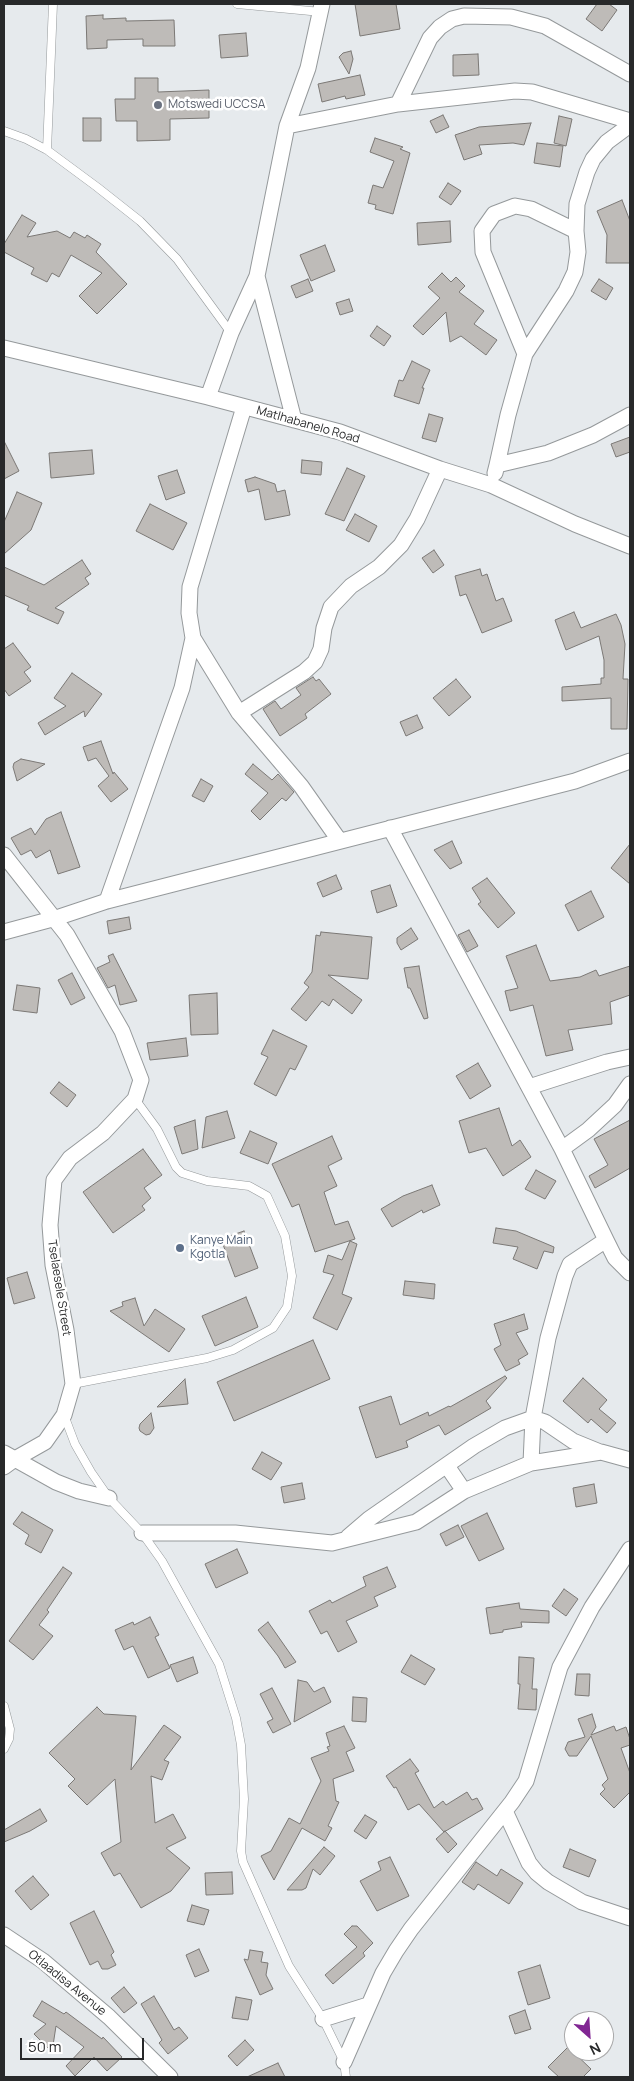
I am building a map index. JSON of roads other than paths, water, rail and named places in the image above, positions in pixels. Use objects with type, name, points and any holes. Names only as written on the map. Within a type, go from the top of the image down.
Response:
[{"type":"street","points":[[208,397],[231,333],[257,276],[287,126],[308,68],[322,8]]},
{"type":"street","points":[[398,104],[430,38],[440,27],[452,19],[464,16],[511,17],[545,26],[630,74]]},
{"type":"street","points":[[287,126],[398,104],[515,91],[532,92],[630,121]]},
{"type":"street","points":[[491,485],[525,354],[566,292],[575,272],[578,252],[576,231],[577,204],[593,158],[607,142],[630,125]]},
{"type":"street","points":[[525,354],[483,252],[482,231],[494,214],[515,206],[531,209],[576,231]]},
{"type":"street","points":[[257,276],[294,420]]},
{"type":"street","name":"Matlhabanelo Road","points":[[4,348],[208,397],[340,432],[440,470],[491,485],[575,524],[630,546]]},
{"type":"street","points":[[107,900],[182,688],[193,638],[189,612],[190,587],[244,407]]},
{"type":"street","points":[[497,465],[548,453],[593,435],[630,415]]},
{"type":"street","points":[[239,713],[292,680],[315,662],[321,649],[324,628],[331,607],[351,586],[379,567],[401,545],[417,519],[440,470]]},
{"type":"street","points":[[193,638],[239,713],[301,786],[339,840]]},
{"type":"street","points":[[4,932],[56,918],[107,900],[575,780],[630,762]]},
{"type":"street","points":[[390,828],[562,1149],[615,1258],[630,1274]]},
{"type":"street","points":[[4,854],[56,918],[122,1030],[141,1080],[135,1099]]},
{"type":"street","points":[[529,1087],[591,1066],[630,1057]]},
{"type":"street","points":[[562,1149],[588,1130],[615,1105],[630,1084]]},
{"type":"street","name":"Tselaesele Street","points":[[8,1460],[45,1442],[64,1415],[73,1384],[66,1330],[53,1265],[50,1226],[54,1180],[70,1158],[103,1133],[135,1099]]},
{"type":"street","points":[[531,1463],[533,1418],[548,1338],[565,1276],[570,1264],[606,1240]]},
{"type":"street","points":[[344,1540],[369,1519],[474,1446],[505,1428],[533,1418],[545,1422],[573,1441],[601,1452],[630,1460]]},
{"type":"street","points":[[142,1534],[182,1532],[235,1534],[332,1543],[416,1522],[464,1491],[531,1463],[601,1452]]},
{"type":"street","points":[[8,1460],[78,1491],[109,1498]]},
{"type":"street","points":[[447,1466],[464,1491]]},
{"type":"street","points":[[345,2070],[368,2005],[383,1973],[411,1929],[505,1812],[526,1781],[560,1667],[592,1607],[630,1549]]},
{"type":"street","points":[[505,1812],[529,1863],[537,1873],[548,1882],[582,1902],[630,1918]]},
{"type":"street","name":"Otlaadisa Avenue","points":[[4,1935],[42,1961],[109,2017],[170,2077]]},
{"type":"street","points":[[323,2019],[368,2005]]},
{"type":"lane","points":[[47,150],[53,4]]},
{"type":"lane","points":[[238,4],[322,8]]},
{"type":"lane","points":[[4,131],[26,139],[47,150],[140,221],[177,259],[231,333]]},
{"type":"lane","points":[[73,1384],[207,1358],[233,1350],[273,1328],[287,1307],[292,1276],[285,1236],[267,1196],[249,1186],[207,1180],[182,1173],[176,1167],[157,1129],[135,1099]]},
{"type":"lane","points":[[64,1415],[75,1444],[91,1472],[109,1498],[142,1534],[162,1562],[219,1664],[236,1718],[241,1745],[244,1799],[241,1851],[243,1862],[289,1966],[323,2019],[345,2070]]},
{"type":"lane","points":[[4,1706],[10,1729],[4,1749]]},
{"type":"place","name":"Motswedi UCCSA","points":[[158,105]]},
{"type":"place","name":"Kanye Main Kgotla","points":[[180,1248]]}]
